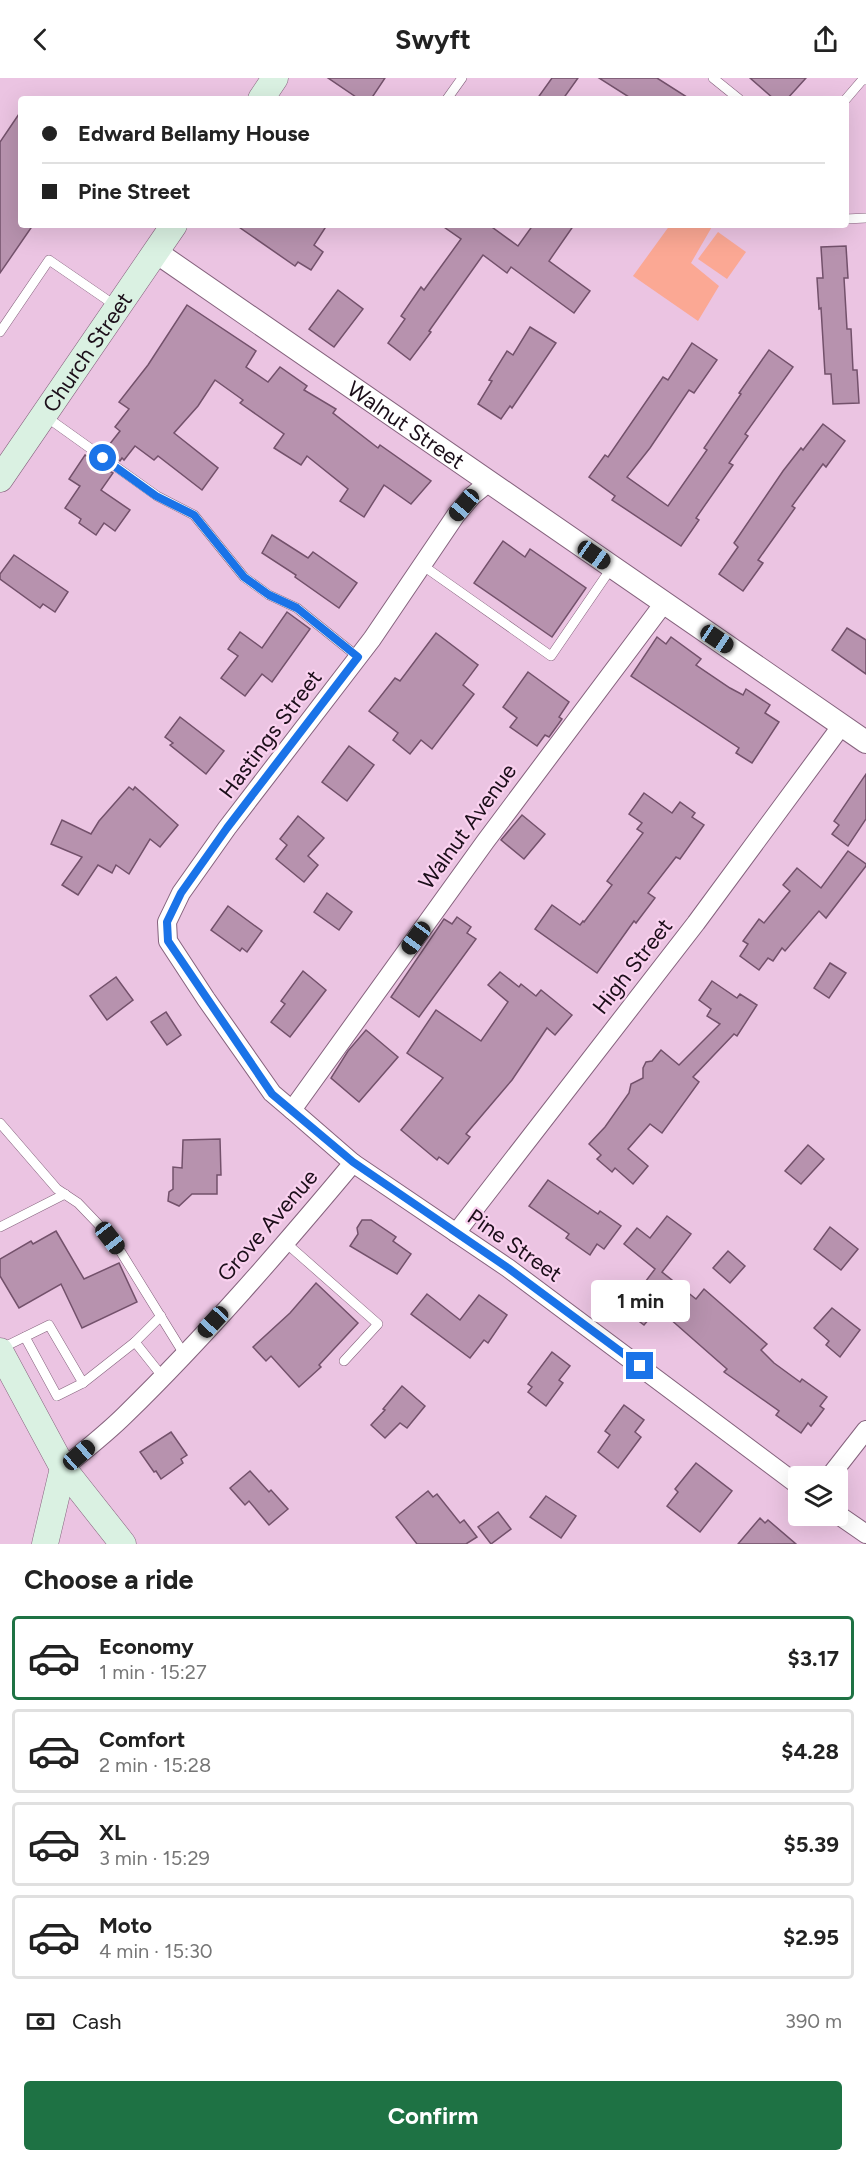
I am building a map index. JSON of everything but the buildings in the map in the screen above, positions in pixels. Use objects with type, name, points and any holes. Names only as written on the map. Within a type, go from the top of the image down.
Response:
[{"type":"main road","points":[[263,96],[275,78]]},
{"type":"main road","name":"Church Street","points":[[0,479],[172,228]]},
{"type":"main road","points":[[0,1350],[63,1468],[123,1544]]},
{"type":"main road","points":[[45,1544],[63,1468]]},
{"type":"street","name":"Walnut Street","points":[[156,252],[866,742]]},
{"type":"street","name":"Hastings Street","points":[[225,1026],[168,941],[167,922],[181,893],[227,828],[358,657],[456,515],[472,496],[489,482]]},
{"type":"street","name":"Walnut Avenue","points":[[292,1110],[485,842],[664,603]]},
{"type":"street","name":"High Street","points":[[456,1233],[696,923],[842,725]]},
{"type":"street","name":"Pine Street","points":[[225,1026],[272,1094],[353,1162],[508,1268],[788,1478]]},
{"type":"street","name":"Grove Avenue","points":[[63,1468],[125,1415],[184,1354],[286,1243],[353,1162]]},
{"type":"street","points":[[838,1466],[866,1430]]},
{"type":"street","points":[[848,1522],[866,1534]]},
{"type":"lane","points":[[449,96],[462,78]]},
{"type":"lane","points":[[713,78],[735,96]]},
{"type":"lane","points":[[849,96],[864,78],[866,80]]},
{"type":"lane","points":[[849,219],[866,218]]},
{"type":"lane","points":[[0,332],[49,260],[118,308]]},
{"type":"lane","points":[[44,415],[156,496],[194,515],[244,577],[269,595],[297,608],[358,657]]},
{"type":"lane","points":[[422,565],[551,656],[612,567]]},
{"type":"lane","points":[[0,1123],[57,1189],[78,1203],[119,1249],[184,1354]]},
{"type":"lane","points":[[0,1227],[66,1194]]},
{"type":"lane","points":[[286,1243],[378,1324],[344,1361]]},
{"type":"lane","points":[[25,1337],[57,1396],[83,1383],[135,1342],[161,1316]]},
{"type":"lane","points":[[0,1350],[50,1325],[83,1383]]},
{"type":"lane","points":[[135,1342],[162,1376]]},
{"type":"shaded area","points":[[668,228],[711,228],[691,263],[719,286],[698,321],[633,276]]},
{"type":"shaded area","points":[[718,232],[746,252],[727,279],[698,259]]},
{"type":"route","points":[[103,458],[156,496],[194,515],[203,523],[244,577],[269,595],[297,608],[358,657],[227,828],[181,893],[167,922],[168,941],[272,1094],[353,1162],[508,1268],[640,1366]]}]
